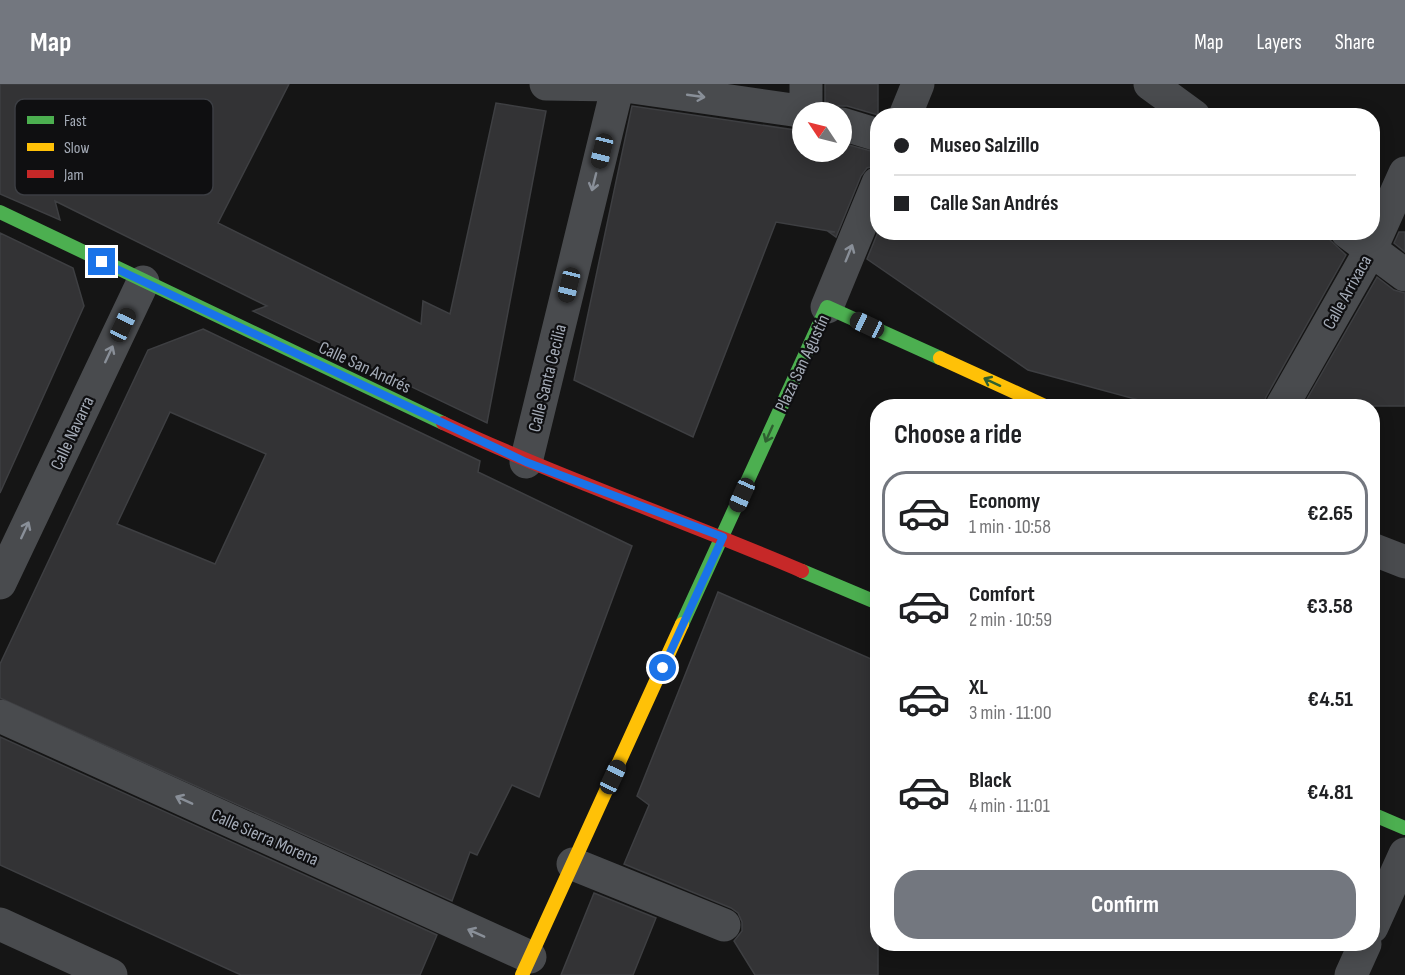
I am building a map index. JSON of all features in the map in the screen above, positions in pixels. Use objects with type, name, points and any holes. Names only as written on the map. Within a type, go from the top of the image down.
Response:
[{"type":"main road","name":"Calle San Andrés","points":[[0,212],[143,282],[526,462],[723,537],[870,600]]},
{"type":"main road","name":"Plaza San Agustín","points":[[526,966],[827,307],[1031,399]]},
{"type":"main road","points":[[1380,817],[1405,828]]},
{"type":"street","points":[[546,84],[618,85],[792,110]]},
{"type":"street","points":[[806,84],[807,102]]},
{"type":"street","points":[[908,108],[918,84]]},
{"type":"street","points":[[1150,84],[1183,108]]},
{"type":"street","name":"Calle Santa Cecilia","points":[[526,462],[618,85]]},
{"type":"street","points":[[852,127],[870,133]]},
{"type":"street","name":"Calle Arrixaca","points":[[1380,210],[1405,173]]},
{"type":"street","points":[[827,307],[870,202]]},
{"type":"street","points":[[1359,242],[1405,275]]},
{"type":"street","name":"Calle Arrixaca","points":[[1285,399],[1359,242]]},
{"type":"street","name":"Calle Navarra","points":[[0,583],[143,282]]},
{"type":"street","points":[[1380,552],[1405,562]]},
{"type":"street","name":"Calle Sierra Morena","points":[[0,716],[526,966]]},
{"type":"street","points":[[1380,909],[1405,854]]},
{"type":"street","points":[[573,864],[724,925]]},
{"type":"street","points":[[0,924],[111,975]]},
{"type":"street","points":[[1351,975],[1362,951]]},
{"type":"building","points":[[0,84],[289,84],[218,223],[421,324],[423,301],[450,314],[496,103],[546,111],[487,423],[253,311],[267,306],[55,201],[60,220],[0,194]]},
{"type":"building","points":[[825,84],[878,84],[878,108],[870,108],[870,113],[852,107],[852,102],[825,102]]},
{"type":"building","points":[[632,106],[792,130],[792,162],[852,162],[852,146],[870,151],[870,167],[861,176],[836,237],[829,232],[835,232],[776,222],[693,437],[574,380]]},
{"type":"building","points":[[1399,232],[1405,232],[1405,252],[1394,243]]},
{"type":"building","points":[[0,233],[73,268],[84,306],[0,493]]},
{"type":"building","points":[[875,240],[1330,240],[1346,255],[1265,399],[1135,399],[1028,370],[867,259]]},
{"type":"building","points":[[1377,277],[1394,290],[1405,293],[1405,406],[1380,406],[1380,399],[1307,399]]},
{"type":"building","points":[[203,329],[480,461],[478,472],[632,546],[539,797],[512,785],[477,855],[470,852],[452,901],[0,698],[0,664],[148,350]],"holes":[[[170,412],[266,454],[215,564],[117,524]]]},
{"type":"building","points":[[718,592],[870,658],[870,951],[878,951],[878,975],[755,975],[734,941],[742,931],[742,922],[738,913],[731,908],[624,864],[649,805],[637,796]]},
{"type":"building","points":[[0,737],[437,935],[420,975],[241,975],[0,865]]},
{"type":"building","points":[[594,893],[656,918],[633,975],[561,975]]},
{"type":"traffic: fast","points":[[0,212],[443,423]]},
{"type":"traffic: fast","points":[[682,624],[827,307],[940,358]]},
{"type":"traffic: fast","points":[[802,571],[870,600]]},
{"type":"traffic: fast","points":[[1380,817],[1405,828]]},
{"type":"traffic: slow","points":[[940,358],[1030,399]]},
{"type":"traffic: slow","points":[[522,975],[682,624]]},
{"type":"traffic: jam","points":[[443,423],[577,481],[802,571]]},
{"type":"route","points":[[102,262],[526,462],[723,537],[663,668]]}]
